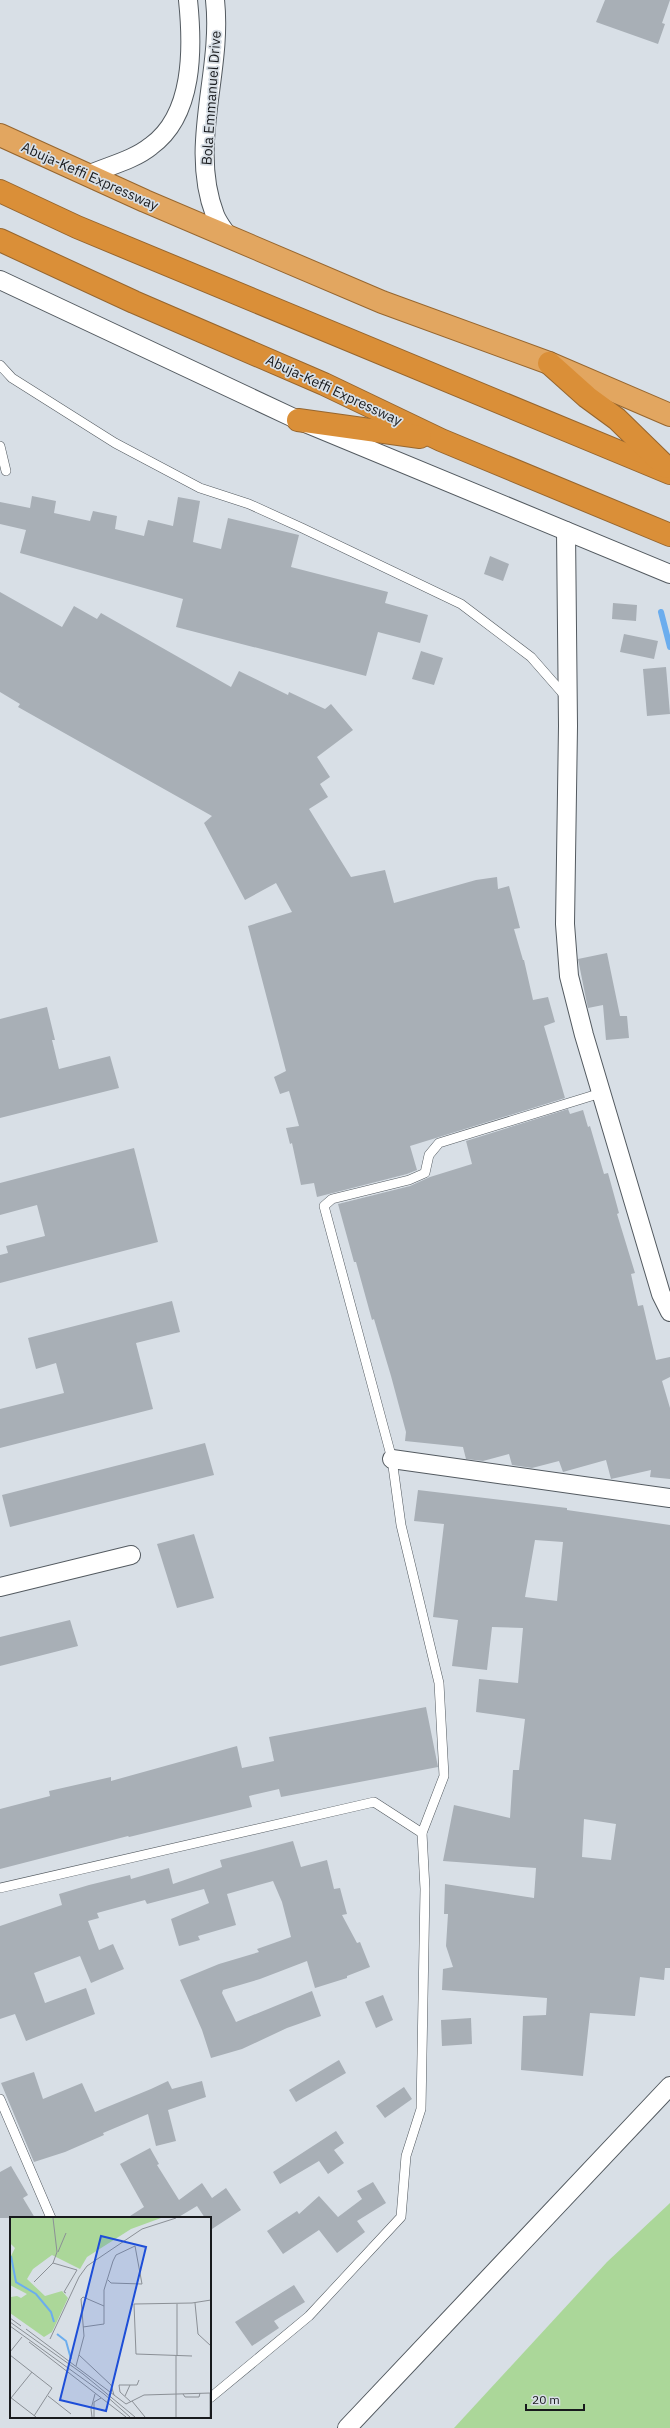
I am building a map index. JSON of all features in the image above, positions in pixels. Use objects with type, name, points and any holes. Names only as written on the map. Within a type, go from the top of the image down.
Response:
[{"type":"highway","name":"Abuja-Keffi Expressway","points":[[0,135],[229,238],[382,302],[549,363],[670,414]]},
{"type":"highway","points":[[0,191],[84,230],[670,472]]},
{"type":"highway","name":"Abuja-Keffi Expressway","points":[[0,240],[134,302],[324,384],[441,440],[670,535]]},
{"type":"highway","points":[[549,363],[587,397],[617,419],[670,472]]},
{"type":"highway","points":[[298,420],[441,440]]},
{"type":"street","name":"Bola Emmanuel Drive","points":[[88,175],[151,147],[173,125],[187,90],[188,0]]},
{"type":"street","name":"Bola Emmanuel Drive","points":[[215,0],[217,15],[214,70],[204,157],[208,191],[215,216],[229,238]]},
{"type":"street","points":[[0,280],[298,420],[670,574]]},
{"type":"street","points":[[566,531],[568,700],[565,924],[569,976],[601,1093],[662,1294],[670,1312]]},
{"type":"street","points":[[392,1459],[670,1498]]},
{"type":"street","points":[[0,1587],[131,1555]]},
{"type":"street","points":[[347,2428],[670,2086]]},
{"type":"lane","points":[[0,365],[12,378],[115,443],[200,488],[249,504],[461,604],[531,657],[568,700]]},
{"type":"lane","points":[[0,446],[6,472]]},
{"type":"lane","points":[[211,2397],[309,2316],[401,2217],[406,2156],[421,2109],[425,1889],[422,1833],[444,1776],[439,1684],[401,1525],[392,1459],[324,1206],[332,1199],[409,1180],[425,1172],[429,1155],[439,1143],[601,1093]]},
{"type":"lane","points":[[0,1888],[374,1802],[422,1833]]},
{"type":"lane","points":[[0,2099],[51,2217]]},
{"type":"green space","points":[[670,2203],[670,2428],[454,2428],[607,2262]]},
{"type":"building","points":[[605,0],[670,0],[662,23],[665,24],[658,44],[596,22]]},
{"type":"building","points":[[32,496],[56,501],[54,513],[90,521],[93,511],[117,516],[115,529],[144,536],[148,520],[173,526],[178,497],[200,501],[193,542],[221,549],[228,518],[299,535],[291,567],[388,592],[385,603],[428,615],[420,643],[378,632],[366,676],[176,627],[183,599],[20,553],[26,530],[0,524],[0,502],[30,508]]},
{"type":"building","points":[[490,556],[509,564],[503,581],[484,574]]},
{"type":"building","points":[[0,592],[62,627],[74,606],[97,619],[101,613],[231,687],[239,671],[288,695],[289,692],[325,709],[331,704],[353,730],[317,757],[330,777],[320,784],[328,797],[309,809],[351,877],[385,870],[394,903],[476,880],[497,877],[498,889],[509,886],[520,928],[514,929],[524,960],[533,1000],[548,997],[555,1022],[544,1026],[565,1098],[410,1146],[417,1170],[407,1174],[317,1197],[314,1183],[301,1185],[292,1143],[290,1144],[286,1128],[299,1126],[289,1091],[280,1094],[274,1077],[286,1071],[248,926],[292,912],[276,883],[245,900],[204,823],[212,816],[18,707],[20,704],[0,692]]},
{"type":"building","points":[[613,603],[637,605],[636,621],[612,619]]},
{"type":"building","points":[[624,634],[658,641],[654,659],[620,652]]},
{"type":"building","points":[[421,651],[443,658],[434,685],[412,679]]},
{"type":"building","points":[[666,667],[670,714],[647,716],[643,669]]},
{"type":"building","points":[[607,953],[620,1016],[627,1016],[629,1038],[606,1040],[603,1005],[588,1008],[578,959]]},
{"type":"building","points":[[47,1007],[55,1040],[52,1040],[59,1069],[110,1056],[119,1088],[0,1118],[0,1019]]},
{"type":"building","points":[[568,1109],[570,1114],[583,1110],[588,1127],[590,1126],[604,1174],[608,1173],[619,1213],[617,1214],[635,1273],[631,1274],[638,1306],[643,1305],[656,1360],[670,1357],[670,1377],[662,1381],[670,1408],[670,1479],[650,1477],[651,1470],[611,1479],[606,1460],[563,1472],[559,1461],[532,1468],[512,1465],[509,1454],[483,1461],[466,1459],[463,1447],[405,1441],[406,1432],[391,1376],[374,1319],[372,1320],[356,1262],[354,1262],[338,1204],[410,1186],[430,1177],[472,1164],[466,1141]]},
{"type":"building","points":[[134,1148],[158,1242],[0,1283],[0,1255],[8,1253],[6,1246],[45,1236],[37,1205],[0,1215],[0,1183]]},
{"type":"building","points":[[172,1301],[180,1332],[136,1343],[153,1409],[0,1448],[0,1409],[64,1393],[56,1363],[36,1369],[28,1338]]},
{"type":"building","points":[[205,1443],[214,1475],[10,1527],[2,1495]]},
{"type":"building","points":[[418,1490],[567,1508],[567,1510],[670,1525],[670,1968],[665,1968],[664,1980],[640,1977],[635,2016],[590,2013],[583,2076],[521,2070],[523,2016],[546,2015],[547,1998],[442,1990],[443,1969],[453,1967],[446,1946],[448,1914],[444,1914],[445,1884],[534,1898],[536,1868],[443,1861],[454,1805],[510,1818],[513,1770],[519,1770],[525,1719],[476,1712],[479,1679],[518,1683],[523,1628],[492,1627],[487,1670],[452,1666],[458,1620],[433,1617],[444,1524],[414,1521]],"holes":[[[535,1540],[563,1542],[557,1601],[525,1597]],[[584,1819],[616,1824],[611,1860],[582,1857]]]},
{"type":"building","points":[[194,1534],[214,1598],[177,1608],[157,1544]]},
{"type":"building","points":[[70,1620],[78,1646],[0,1666],[0,1637]]},
{"type":"building","points":[[426,1707],[438,1767],[281,1797],[279,1789],[249,1796],[252,1807],[129,1837],[128,1836],[0,1869],[0,1809],[50,1796],[49,1791],[111,1777],[111,1781],[237,1746],[242,1768],[274,1761],[269,1737]]},
{"type":"building","points":[[293,1841],[301,1867],[327,1860],[334,1889],[340,1888],[347,1914],[342,1915],[357,1943],[360,1942],[370,1967],[347,1976],[347,1978],[315,1988],[307,1961],[260,1979],[223,1990],[222,1993],[236,2022],[312,1991],[321,2016],[287,2028],[242,2049],[211,2058],[202,2030],[180,1980],[219,1964],[259,1952],[257,1949],[291,1937],[282,1902],[273,1881],[227,1894],[236,1925],[198,1936],[200,1940],[179,1946],[171,1919],[209,1903],[204,1889],[147,1904],[145,1900],[97,1913],[99,1918],[88,1921],[99,1950],[113,1944],[124,1969],[91,1983],[80,1956],[34,1973],[45,2003],[86,1988],[95,2014],[26,2041],[15,2014],[0,2019],[0,1926],[62,1905],[59,1894],[89,1885],[130,1875],[131,1879],[169,1868],[173,1884],[222,1867],[220,1860]]},
{"type":"building","points":[[383,1995],[393,2020],[376,2028],[365,2002]]},
{"type":"building","points":[[471,2018],[472,2044],[442,2046],[441,2020]]},
{"type":"building","points":[[339,2060],[346,2073],[296,2102],[289,2090]]},
{"type":"building","points":[[34,2072],[43,2099],[82,2083],[95,2112],[168,2081],[172,2089],[202,2081],[206,2097],[168,2110],[176,2141],[156,2146],[148,2114],[103,2133],[104,2135],[65,2152],[34,2162],[1,2083]]},
{"type":"building","points":[[404,2087],[412,2099],[385,2118],[376,2106]]},
{"type":"building","points":[[336,2131],[344,2143],[334,2150],[344,2163],[328,2174],[319,2161],[280,2184],[273,2172]]},
{"type":"building","points":[[150,2148],[159,2164],[157,2165],[179,2200],[202,2183],[212,2198],[226,2188],[241,2210],[212,2229],[211,2217],[204,2217],[197,2206],[179,2217],[129,2217],[144,2207],[120,2164]]},
{"type":"building","points":[[11,2166],[28,2195],[23,2198],[34,2217],[0,2218],[0,2172]]},
{"type":"building","points":[[373,2182],[386,2203],[357,2221],[365,2232],[337,2253],[319,2230],[283,2254],[267,2231],[297,2211],[299,2214],[319,2196],[338,2217],[362,2199],[357,2191]]},
{"type":"building","points":[[294,2285],[305,2302],[274,2321],[279,2328],[252,2346],[235,2322]]},
{"type":"waterway","points":[[661,612],[670,647]]}]
